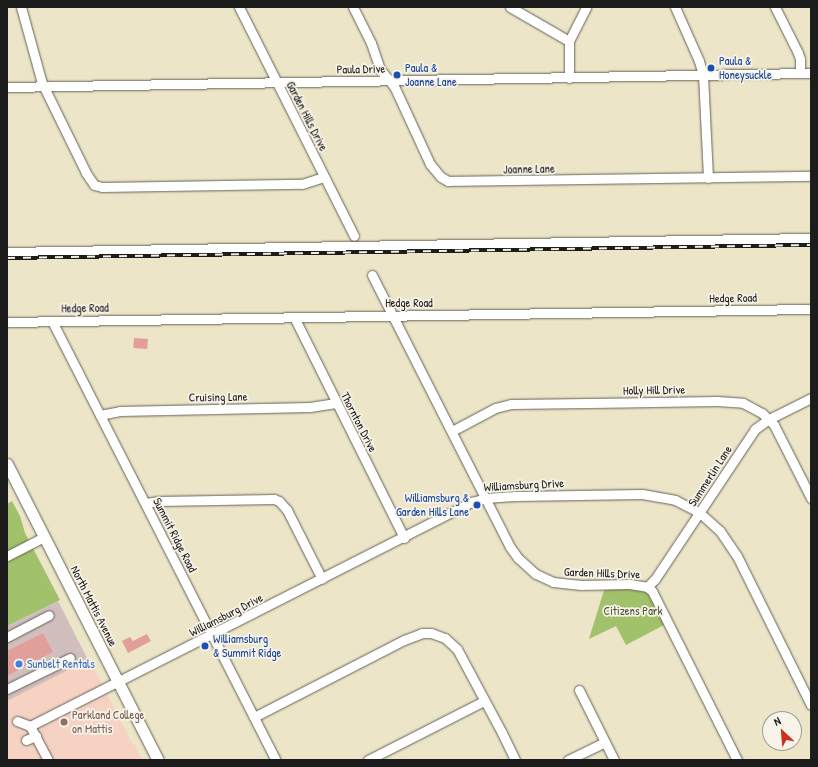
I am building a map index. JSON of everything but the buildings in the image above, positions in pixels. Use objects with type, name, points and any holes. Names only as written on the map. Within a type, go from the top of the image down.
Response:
[{"type":"main road","name":"North Mattis Avenue","points":[[7,464],[158,760]]},
{"type":"street","points":[[21,7],[38,73],[92,184],[102,187],[302,184],[324,177]]},
{"type":"street","name":"Garden Hills Drive","points":[[239,7],[354,236]]},
{"type":"street","name":"Joanne Lane","points":[[353,7],[371,43],[380,69],[394,86],[430,164],[441,177],[448,180],[457,182],[811,176]]},
{"type":"street","points":[[510,7],[569,41]]},
{"type":"street","points":[[568,78],[569,41],[586,7]]},
{"type":"street","points":[[675,7],[689,37],[703,75],[708,178]]},
{"type":"street","points":[[777,8],[798,53],[800,59],[800,74]]},
{"type":"street","name":"Paula Drive","points":[[7,87],[811,74]]},
{"type":"street","points":[[7,252],[811,238]]},
{"type":"street","name":"Garden Hills Drive","points":[[372,275],[510,547],[526,566],[536,574],[553,582],[563,584],[629,584],[647,587],[652,591],[737,760]]},
{"type":"street","name":"Hedge Road","points":[[7,322],[811,309]]},
{"type":"street","name":"Thornton Drive","points":[[294,317],[404,538]]},
{"type":"street","name":"Summit Ridge Road","points":[[52,321],[276,760]]},
{"type":"street","name":"Summerlin Lane","points":[[647,587],[655,579],[755,430],[769,419],[811,398]]},
{"type":"street","name":"Holly Hill Drive","points":[[452,431],[495,408],[511,404],[732,402],[753,407],[769,419],[779,432],[811,498]]},
{"type":"street","name":"Cruising Lane","points":[[100,414],[120,411],[310,407],[336,403]]},
{"type":"street","name":"Williamsburg Drive","points":[[30,726],[404,538],[472,502],[486,498],[516,496],[642,494],[675,500],[700,513],[720,531],[737,556],[811,705]]},
{"type":"street","points":[[146,503],[274,499],[279,501],[287,510],[322,579]]},
{"type":"street","points":[[7,556],[44,537]]},
{"type":"street","points":[[7,637],[49,616]]},
{"type":"street","points":[[254,717],[404,640],[422,633],[431,633],[445,638],[457,649],[514,760]]},
{"type":"street","points":[[7,689],[70,658]]},
{"type":"street","points":[[579,690],[614,760]]},
{"type":"street","points":[[368,760],[484,701]]},
{"type":"street","points":[[17,721],[30,726],[48,760]]},
{"type":"street","points":[[26,740],[36,736]]},
{"type":"street","points":[[568,760],[605,742]]},
{"type":"shaded area","points":[[58,601],[88,660],[7,701],[7,626]]},
{"type":"shaded area","name":"Parkland College on Mattis","points":[[89,659],[142,760],[7,760],[7,701]]},
{"type":"green space","points":[[12,501],[20,516],[25,533],[60,600],[7,626],[7,504]]},
{"type":"green space","name":"Citizens Park","points":[[619,588],[642,590],[650,595],[664,625],[626,645],[616,626],[589,639],[604,590]]},
{"type":"railway","points":[[7,258],[811,245]]},
{"type":"place","name":"Paula & Honeysuckle","points":[[711,68]]},
{"type":"place","name":"Paula & Joanne Lane","points":[[397,75]]},
{"type":"place","name":"Williamsburg & Garden Hills Lane","points":[[477,505]]},
{"type":"place","name":"Williamsburg & Summit Ridge","points":[[205,646]]},
{"type":"place","name":"Sunbelt Rentals","points":[[19,664]]},
{"type":"place","name":"Parkland College on Mattis","points":[[64,722]]}]
